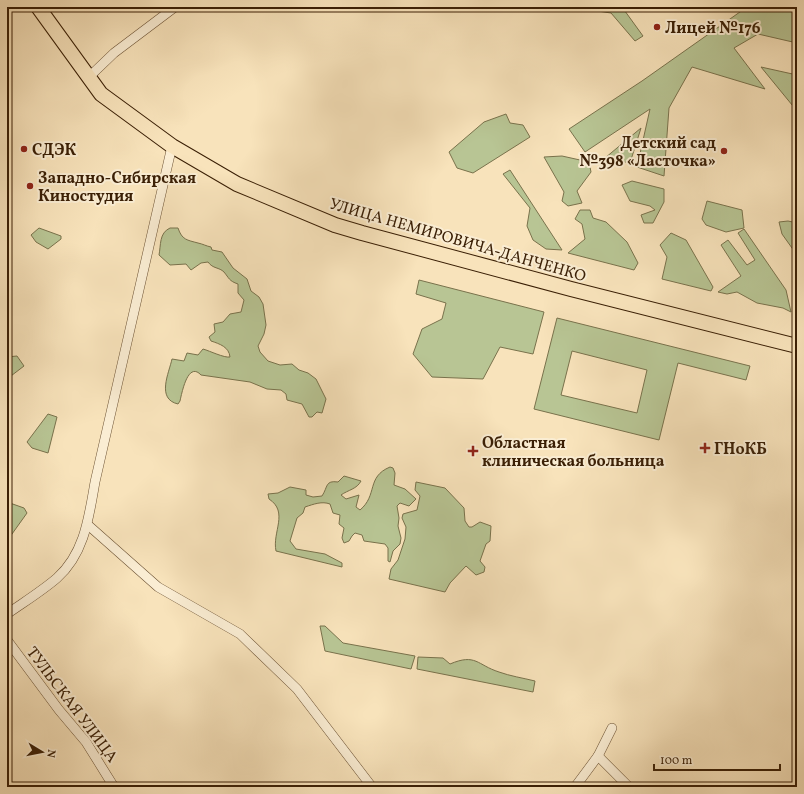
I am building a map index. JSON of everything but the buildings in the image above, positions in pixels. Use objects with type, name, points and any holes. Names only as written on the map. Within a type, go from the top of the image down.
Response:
[{"type":"main road","name":"УЛИЦА НЕМИРОВИЧА-ДАНЧЕНКО","points":[[38,7],[101,94],[172,146],[237,184],[349,229],[565,288],[797,346]]},
{"type":"street","points":[[89,77],[114,53],[175,7]]},
{"type":"street","points":[[7,614],[57,577],[67,567],[76,553],[88,525],[97,474],[172,146]]},
{"type":"street","points":[[88,525],[158,587],[240,634],[298,689],[372,787]]},
{"type":"street","name":"ТУЛЬСКАЯ УЛИЦА","points":[[7,640],[59,710],[86,742],[114,787]]},
{"type":"street","points":[[575,787],[598,756],[612,728]]},
{"type":"street","points":[[598,756],[630,787]]},
{"type":"green space","points":[[589,7],[622,7],[643,36],[635,41],[611,13],[591,10]]},
{"type":"green space","points":[[747,7],[790,7],[797,17],[797,43],[758,34],[734,48],[765,89],[692,67],[669,108],[664,176],[637,167],[650,109],[585,152],[569,129],[642,81]]},
{"type":"green space","points":[[761,67],[797,75],[797,111]]},
{"type":"green space","points":[[506,114],[510,123],[523,125],[530,137],[473,173],[457,168],[449,152],[484,122]]},
{"type":"green space","points":[[641,128],[630,163],[605,158]]},
{"type":"green space","points":[[562,156],[589,162],[591,172],[577,191],[582,203],[568,206],[562,201],[564,192],[544,157]]},
{"type":"green space","points":[[510,170],[562,250],[546,249],[533,240],[527,226],[530,208],[503,174]]},
{"type":"green space","points":[[632,181],[664,189],[664,202],[653,223],[644,223],[641,215],[655,210],[650,206],[630,201],[622,185]]},
{"type":"green space","points":[[707,201],[742,210],[744,228],[726,232],[706,225],[702,219]]},
{"type":"green space","points":[[580,210],[590,210],[593,218],[606,222],[627,242],[638,263],[634,270],[568,253],[585,239],[582,224],[575,219]]},
{"type":"green space","points":[[788,221],[797,223],[797,255],[782,234],[779,222]]},
{"type":"green space","points":[[39,228],[61,236],[61,239],[48,249],[36,242],[31,235]]},
{"type":"green space","points":[[170,228],[178,228],[181,235],[188,240],[211,247],[212,250],[222,252],[233,268],[247,279],[251,291],[259,297],[263,304],[266,325],[264,334],[258,346],[260,352],[268,361],[280,365],[292,364],[299,370],[308,373],[316,379],[326,399],[322,413],[317,412],[312,417],[309,417],[302,404],[287,400],[286,394],[281,390],[267,389],[250,382],[201,375],[196,372],[193,372],[186,379],[178,404],[171,401],[167,397],[166,385],[172,359],[184,361],[187,353],[198,355],[203,349],[230,357],[226,348],[211,341],[209,337],[215,332],[214,324],[223,322],[230,314],[241,312],[244,300],[238,293],[238,284],[231,280],[222,270],[212,266],[208,262],[201,263],[191,270],[186,264],[170,265],[159,255],[162,236],[166,230]]},
{"type":"green space","points":[[744,229],[786,290],[791,312],[783,308],[757,303],[737,292],[727,294],[718,292],[741,276],[721,245],[728,240],[747,265],[755,260],[738,233]]},
{"type":"green space","points":[[671,233],[686,240],[713,287],[711,291],[662,279],[667,257],[660,245]]},
{"type":"green space","points":[[419,280],[544,312],[533,354],[500,347],[483,379],[432,377],[413,354],[422,329],[442,319],[446,303],[416,294]]},
{"type":"green space","points":[[557,318],[750,366],[746,380],[678,363],[659,440],[534,409]],"holes":[[[572,351],[647,370],[637,413],[561,395]]]},
{"type":"green space","points":[[17,356],[24,366],[7,379],[7,357]]},
{"type":"green space","points":[[48,414],[57,417],[48,453],[32,448],[27,442]]},
{"type":"green space","points":[[390,467],[393,468],[395,473],[394,485],[405,489],[416,499],[409,506],[400,503],[397,506],[399,518],[398,526],[401,538],[400,544],[393,551],[390,562],[388,561],[388,548],[385,544],[364,541],[362,535],[355,533],[349,541],[344,543],[342,538],[344,528],[339,524],[340,515],[333,513],[330,504],[324,503],[305,507],[303,513],[297,518],[290,541],[296,549],[325,554],[342,563],[342,567],[276,551],[275,544],[279,516],[275,504],[269,499],[268,494],[278,493],[290,487],[306,490],[306,495],[313,497],[322,496],[329,483],[338,482],[344,476],[361,481],[355,488],[341,495],[346,499],[359,495],[356,507],[360,510],[369,498],[378,476]]},
{"type":"green space","points":[[416,482],[445,488],[464,508],[465,521],[469,527],[472,527],[480,522],[491,526],[490,541],[486,544],[480,561],[485,567],[484,572],[476,575],[466,566],[450,583],[445,592],[389,579],[391,569],[398,560],[405,539],[406,527],[402,518],[403,514],[417,510],[420,496],[415,490]]},
{"type":"green space","points":[[7,502],[24,508],[27,513],[7,541]]},
{"type":"green space","points":[[320,626],[325,626],[343,643],[415,656],[411,669],[325,651]]},
{"type":"green space","points":[[418,657],[443,658],[450,664],[466,660],[476,661],[503,673],[535,681],[533,692],[417,669]]},
{"type":"place","name":"Лицей №176","points":[[657,27]]},
{"type":"place","name":"СДЭК","points":[[24,149]]},
{"type":"place","name":"Детский сад №398 «Ласточка»","points":[[724,151]]},
{"type":"place","name":"Западно-Сибирская Киностудия","points":[[30,186]]},
{"type":"place","name":"ГНоКБ","points":[[705,448]]},
{"type":"place","name":"Областная клиническая больница","points":[[473,451]]}]
